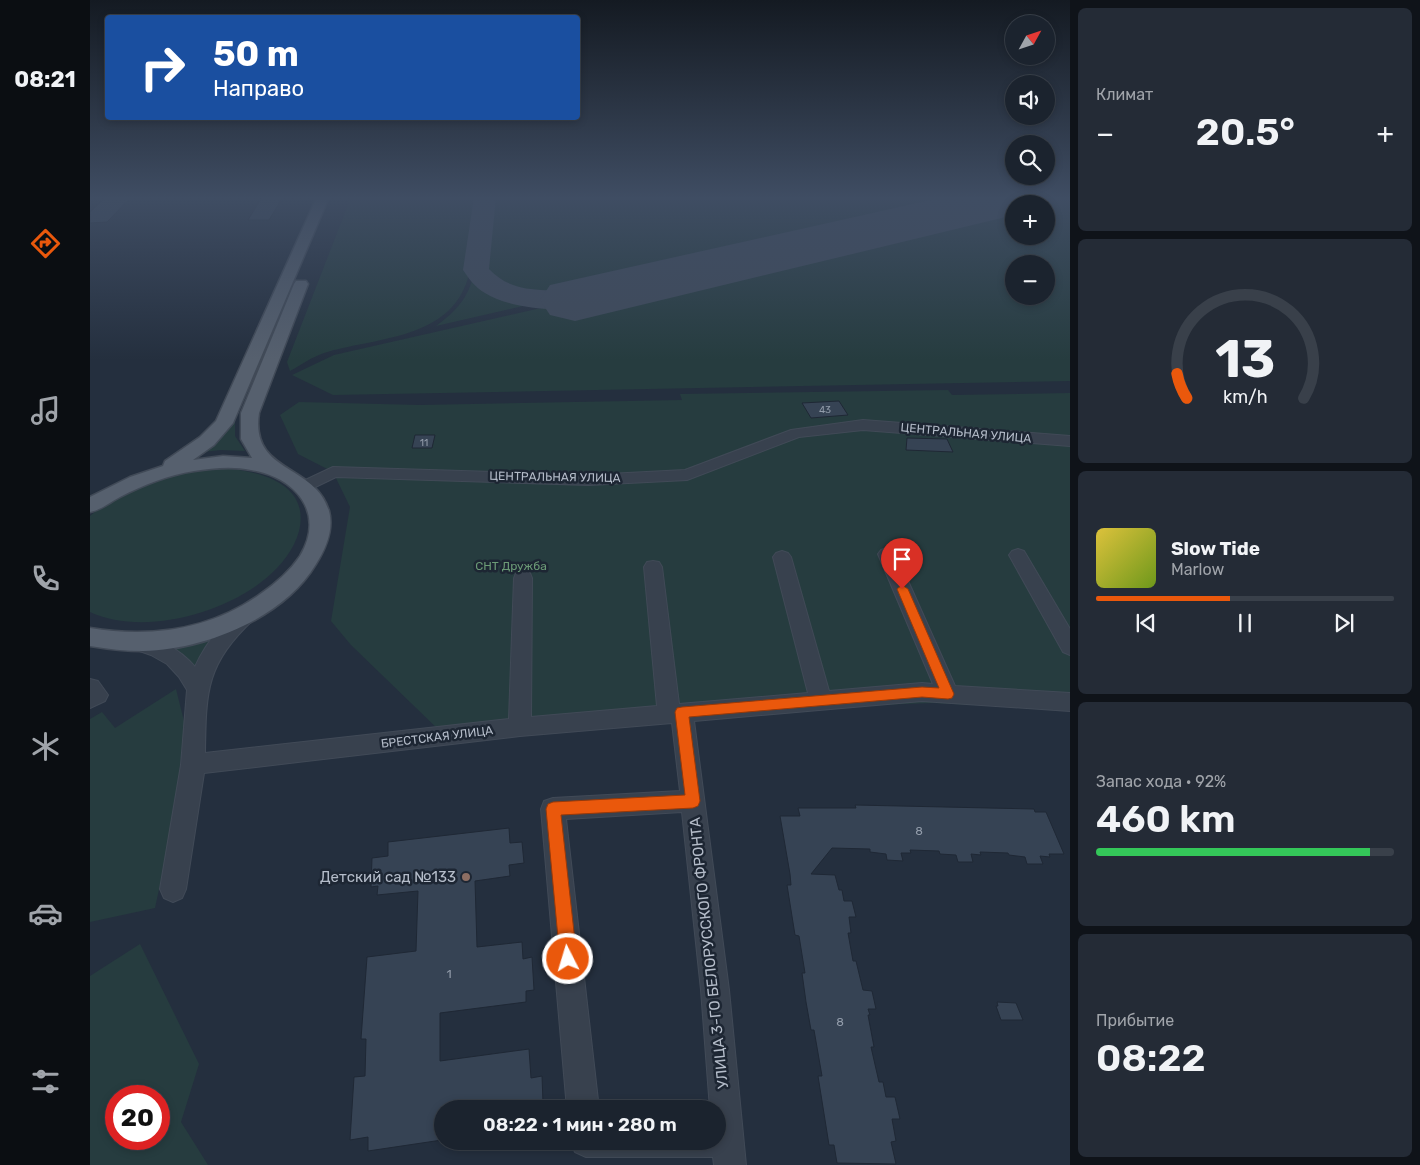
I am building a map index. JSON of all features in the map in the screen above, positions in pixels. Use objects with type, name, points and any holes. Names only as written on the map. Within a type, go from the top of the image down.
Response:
[{"type":"main road","points":[[151,476],[199,447],[224,423],[299,251]]},
{"type":"main road","points":[[90,637],[138,643],[178,638],[217,627],[268,600],[294,578],[303,567],[316,544],[319,533],[319,513],[311,495],[304,487],[263,460],[253,445],[247,431],[250,413],[314,251]]},
{"type":"main road","points":[[90,506],[120,488],[151,476],[183,467],[214,463],[243,464],[276,470]]},
{"type":"street","name":"ЦЕНТРАЛЬНАЯ УЛИЦА","points":[[304,487],[333,472],[589,480],[687,475],[796,433],[862,425],[1070,441]]},
{"type":"street","points":[[887,554],[948,694]]},
{"type":"street","points":[[1018,555],[1070,647]]},
{"type":"street","points":[[782,558],[821,700]]},
{"type":"street","name":"УЛИЦА 3-ГО БЕЛОРУССКОГО ФРОНТА","points":[[653,567],[675,713],[693,801],[716,990],[729,1153]]},
{"type":"street","points":[[520,727],[523,578]]},
{"type":"street","points":[[173,890],[193,764],[197,689],[203,671],[221,641],[252,610]]},
{"type":"street","points":[[138,643],[160,649],[171,656],[190,674],[197,689]]},
{"type":"street","points":[[90,687],[97,695],[90,699]]},
{"type":"street","name":"БРЕСТСКАЯ УЛИЦА","points":[[193,764],[520,727],[922,692],[1070,702]]},
{"type":"street","points":[[582,1100],[553,809],[693,801]]},
{"type":"street","points":[[693,1150],[729,1153]]},
{"type":"green space","points":[[330,251],[473,251],[466,284],[456,302],[442,316],[405,334],[324,353],[290,371],[287,362]]},
{"type":"green space","points":[[486,251],[763,251],[581,293],[555,297],[516,295],[493,284],[483,275]]},
{"type":"green space","points":[[789,251],[1070,251],[1070,381],[333,395],[292,375],[334,355]]},
{"type":"green space","points":[[473,277],[488,288],[504,296],[540,302],[436,326],[459,305],[467,293]]},
{"type":"green space","name":"СНТ Дружба","points":[[948,390],[952,395],[1070,393],[1070,710],[933,703],[851,706],[443,734],[351,645],[331,621],[350,507],[333,472],[298,454],[280,415],[299,402],[420,405],[682,400],[680,394]]},
{"type":"green space","points":[[229,421],[235,421],[235,436],[245,451],[221,450],[194,453]]},
{"type":"green space","points":[[222,468],[268,477],[287,488],[295,498],[300,510],[301,521],[298,534],[293,546],[277,568],[260,583],[239,597],[215,608],[189,616],[163,621],[137,622],[112,619],[90,612],[90,516],[119,495],[152,481],[187,472]]},
{"type":"green space","points":[[216,635],[194,667],[185,656],[172,647]]},
{"type":"green space","points":[[176,689],[185,725],[173,825],[155,908],[90,922],[90,719],[102,712],[115,728]]},
{"type":"green space","points":[[140,944],[199,1064],[181,1122],[208,1165],[90,1165],[90,976]]},
{"type":"building","points":[[839,401],[848,415],[811,418],[802,403]]},
{"type":"building","points":[[415,435],[435,435],[432,448],[412,448]]},
{"type":"building","points":[[907,438],[947,439],[953,452],[906,450]]},
{"type":"building","points":[[855,805],[1034,809],[1035,812],[1046,812],[1064,854],[1049,854],[1050,857],[1040,856],[1043,864],[1027,864],[1025,857],[1009,855],[1008,853],[980,852],[981,855],[971,854],[973,862],[958,862],[956,855],[940,854],[939,851],[910,850],[911,853],[901,853],[903,861],[887,860],[886,854],[870,852],[870,849],[832,848],[811,874],[835,875],[839,890],[842,890],[844,901],[852,901],[856,917],[849,917],[851,933],[848,933],[853,961],[856,961],[863,990],[872,991],[876,1009],[868,1009],[874,1047],[871,1047],[879,1082],[883,1082],[886,1097],[895,1097],[900,1119],[892,1119],[896,1141],[891,1142],[896,1164],[837,1163],[834,1145],[829,1145],[818,1076],[822,1076],[814,1030],[811,1030],[806,1002],[802,973],[805,973],[799,936],[795,935],[787,885],[791,885],[790,874],[780,816],[800,816],[798,808],[856,808]]},
{"type":"building","points":[[509,828],[510,843],[522,842],[524,863],[509,865],[510,876],[475,881],[477,947],[522,942],[523,959],[532,957],[534,990],[526,991],[526,1002],[440,1013],[440,1061],[529,1049],[531,1078],[542,1076],[543,1100],[434,1100],[434,1141],[368,1151],[368,1137],[350,1140],[354,1077],[365,1076],[366,1039],[361,1039],[367,957],[416,951],[418,891],[377,895],[378,886],[371,887],[372,858],[388,856],[388,842]]},
{"type":"building","points":[[997,1002],[1016,1003],[1023,1020],[1001,1020],[996,1006],[998,1006]]},
{"type":"taxiway","points":[[478,251],[476,270],[495,288],[520,297],[575,300]]},
{"type":"runway","points":[[575,300],[785,251]]},
{"type":"place","name":"Детский сад №133","points":[[466,877]]},
{"type":"route","points":[[568,959],[553,809],[693,801],[682,712],[922,692],[948,694],[902,589]]}]
